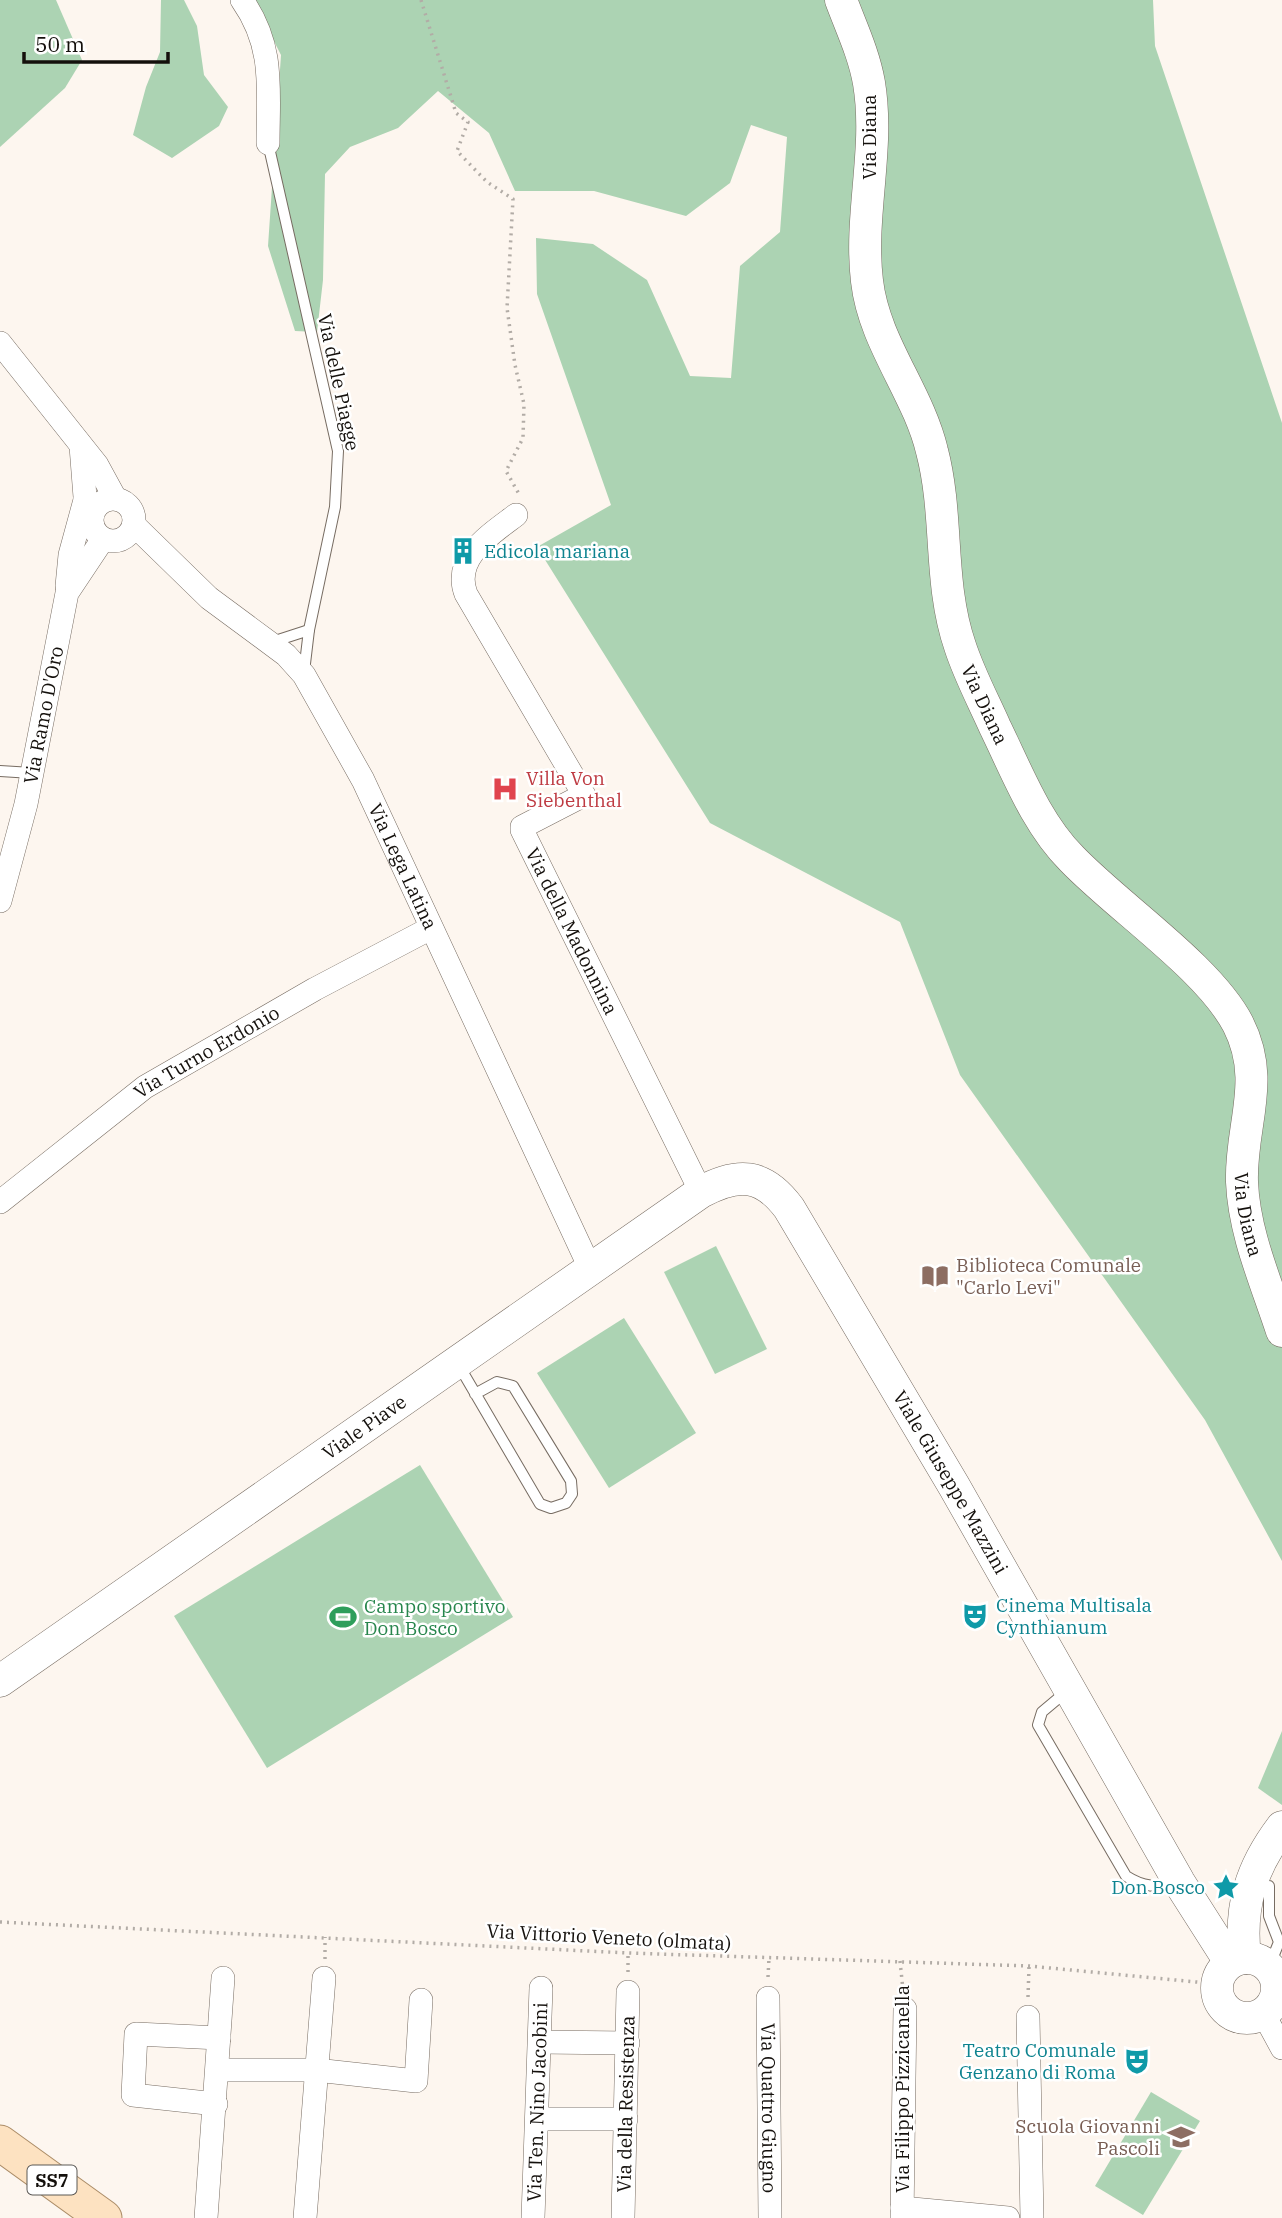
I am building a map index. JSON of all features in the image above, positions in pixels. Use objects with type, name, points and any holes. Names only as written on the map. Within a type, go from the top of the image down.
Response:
[{"type":"main road","name":"SS7","points":[[0,2143],[104,2218]]},
{"type":"street","points":[[242,0],[260,30],[269,58],[268,143]]},
{"type":"street","name":"Via Diana","points":[[841,0],[863,59],[870,95],[872,150],[866,245],[868,290],[886,345],[932,447],[941,502],[945,586],[960,646],[1002,741],[1051,834],[1076,863],[1193,971],[1238,1025],[1254,1081],[1243,1156],[1244,1197],[1254,1246],[1282,1331]]},
{"type":"street","points":[[0,343],[103,473],[115,498],[128,505],[134,525],[121,539],[103,539],[94,530],[87,514],[80,446]]},
{"type":"street","points":[[67,593],[69,562],[87,514],[103,501],[115,498]]},
{"type":"street","name":"Via della Madonnina","points":[[516,515],[488,537],[467,561],[462,576],[466,594],[584,795],[522,827],[522,830],[701,1192]]},
{"type":"street","name":"Via Lega Latina","points":[[134,525],[209,598],[289,658],[304,675],[363,780],[590,1268]]},
{"type":"street","name":"Via Ramo D'Oro","points":[[0,901],[32,773],[67,593],[103,539]]},
{"type":"street","name":"Via Turno Erdonio","points":[[0,1202],[145,1087],[315,989],[431,928]]},
{"type":"street","name":"Viale Piave","points":[[0,1681],[701,1192],[734,1179],[754,1180],[771,1188]]},
{"type":"street","name":"Viale Giuseppe Mazzini","points":[[771,1188],[789,1209],[954,1486],[1179,1882],[1253,1974],[1219,1999],[1233,2015],[1248,2018],[1262,2013]]},
{"type":"street","points":[[1282,1827],[1256,1868],[1246,1891],[1242,1920],[1253,1974],[1274,2001],[1262,2013],[1282,2048]]},
{"type":"street","points":[[206,2218],[223,1978]]},
{"type":"street","points":[[305,2218],[324,1978]]},
{"type":"street","name":"Via Ten. Nino Jacobini","points":[[533,2218],[541,1988]]},
{"type":"street","name":"Via della Resistenza","points":[[622,2218],[628,1992]]},
{"type":"street","name":"Via Quattro Giugno","points":[[768,1998],[770,2218]]},
{"type":"street","points":[[218,2070],[316,2070],[416,2081],[421,2000]]},
{"type":"street","name":"Via Filippo Pizzicanella","points":[[902,2213],[905,2009]]},
{"type":"street","points":[[1028,2017],[1032,2218]]},
{"type":"street","points":[[216,2104],[133,2095],[135,2046],[136,2034],[219,2038]]},
{"type":"street","points":[[540,2042],[628,2043]]},
{"type":"street","points":[[537,2119],[626,2119]]},
{"type":"street","points":[[902,2213],[1008,2218]]},
{"type":"lane","name":"Via delle Piagge","points":[[268,143],[338,451],[335,507],[309,629],[304,675]]},
{"type":"lane","points":[[269,643],[309,629]]},
{"type":"lane","points":[[0,771],[32,773]]},
{"type":"lane","points":[[457,1362],[475,1394],[540,1504],[551,1508],[566,1503],[572,1494],[571,1481],[513,1385],[497,1381],[475,1394]]},
{"type":"lane","points":[[1069,1690],[1042,1712],[1038,1726],[1126,1876],[1139,1884],[1159,1887],[1179,1882]]},
{"type":"lane","points":[[1253,1974],[1279,1942],[1269,1916],[1269,1886]]},
{"type":"path","points":[[421,0],[457,113],[468,122],[457,151],[487,182],[513,199],[507,308],[524,404],[523,438],[506,471],[524,501],[516,515]]},
{"type":"path","name":"Via Vittorio Veneto (olmata)","points":[[0,1922],[628,1953],[1253,1974]]},
{"type":"path","name":"Via Filippo Pizzicanella","points":[[900,1961],[905,2009]]},
{"type":"path","points":[[1028,2017],[1029,1966]]},
{"type":"green space","points":[[0,0],[56,0],[82,60],[65,88],[0,147]]},
{"type":"green space","points":[[161,0],[184,0],[197,26],[204,75],[228,107],[219,126],[172,158],[133,135],[146,87],[160,52]]},
{"type":"green space","points":[[253,0],[1153,0],[1155,46],[1282,423],[1282,1561],[1205,1420],[960,1075],[900,922],[710,823],[537,547],[611,505],[537,294],[536,238],[593,244],[647,280],[690,376],[731,378],[740,266],[780,232],[787,137],[751,125],[730,183],[686,216],[594,191],[515,191],[489,133],[438,91],[398,128],[350,147],[325,174],[323,280],[317,332],[295,331],[268,246],[281,55]]},
{"type":"green space","points":[[716,1246],[767,1349],[715,1374],[664,1272]]},
{"type":"green space","points":[[624,1318],[696,1433],[609,1488],[537,1373]]},
{"type":"green space","name":"Campo sportivo Don Bosco","points":[[420,1465],[513,1617],[267,1768],[174,1616]]},
{"type":"green space","points":[[1282,1731],[1282,1805],[1258,1788]]},
{"type":"green space","points":[[1151,2092],[1200,2121],[1143,2215],[1095,2186]]},
{"type":"place","name":"Edicola mariana","points":[[463,551]]},
{"type":"place","name":"Villa Von Siebenthal","points":[[505,789]]},
{"type":"place","name":"Biblioteca Comunale \"Carlo Levi\"","points":[[935,1276]]},
{"type":"place","name":"Cinema Multisala Cynthianum","points":[[975,1616]]},
{"type":"place","name":"Campo sportivo Don Bosco","points":[[343,1617]]},
{"type":"place","name":"Don Bosco","points":[[1226,1887]]},
{"type":"place","name":"Teatro Comunale Genzano di Roma","points":[[1137,2061]]},
{"type":"place","name":"Scuola Giovanni Pascoli","points":[[1181,2137]]}]
